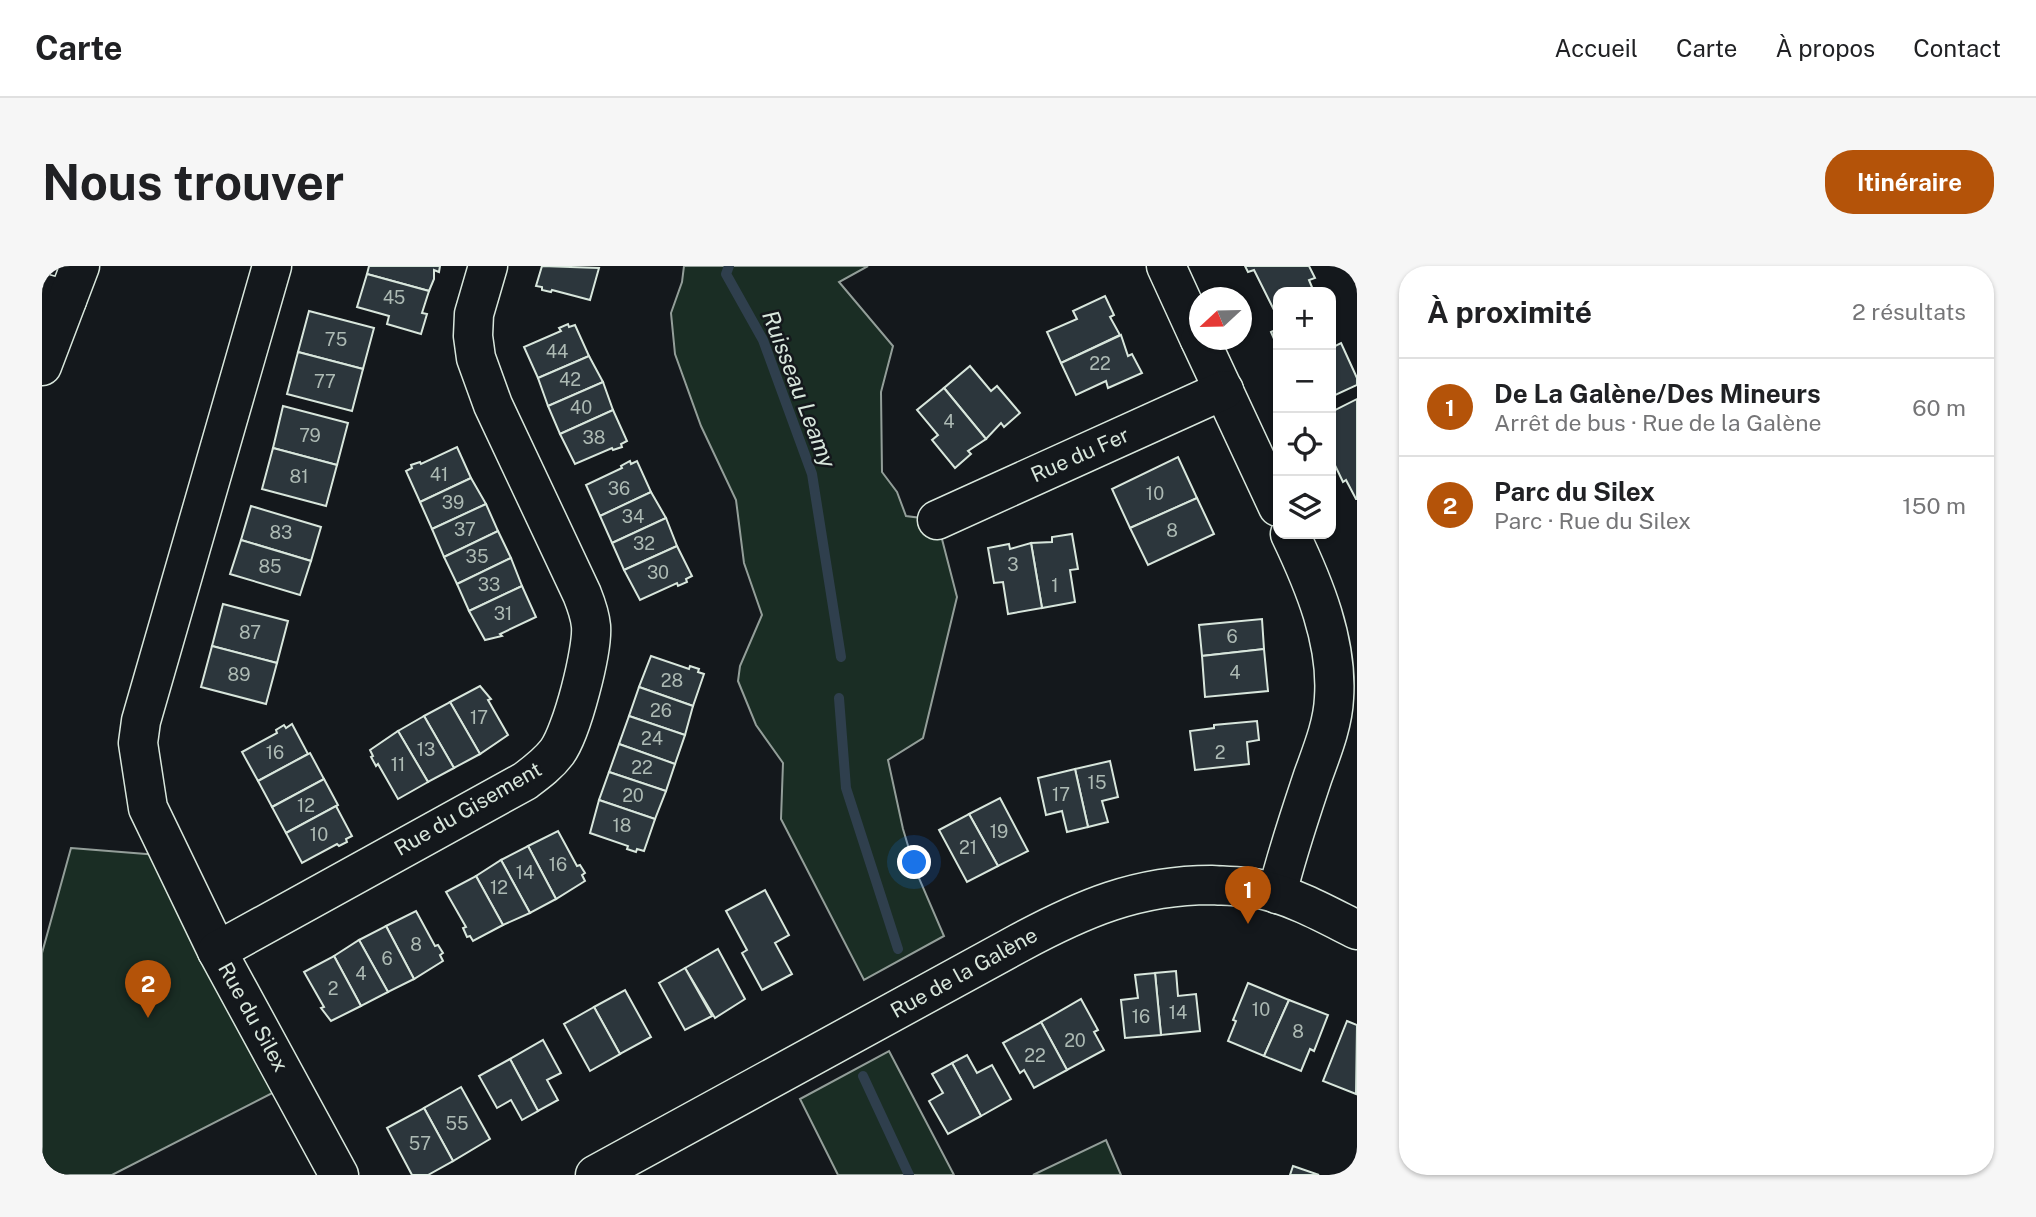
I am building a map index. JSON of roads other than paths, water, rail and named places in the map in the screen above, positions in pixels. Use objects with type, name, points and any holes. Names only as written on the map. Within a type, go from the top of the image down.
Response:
[{"type":"main road","name":"Rue du Silex","points":[[272,266],[141,721],[138,743],[148,808],[217,951],[339,1175]]},
{"type":"main road","name":"Rue du Gisement","points":[[217,951],[525,781],[545,766],[559,749],[564,737],[587,662],[591,626],[582,594],[493,405],[476,358],[474,314],[488,266]]},
{"type":"main road","points":[[1166,266],[1189,315]]},
{"type":"main road","points":[[42,366],[55,288]]},
{"type":"main road","points":[[1205,350],[1273,497]]},
{"type":"main road","name":"Rue du Fer","points":[[937,520],[1224,390]]},
{"type":"main road","points":[[1277,894],[1286,856],[1325,740],[1334,700],[1334,671],[1329,639],[1318,603],[1292,539]]},
{"type":"main road","name":"Rue de la Galène","points":[[595,1175],[1065,919],[1114,899],[1164,887],[1249,887],[1277,894],[1357,930]]},
{"type":"waterway","name":"Ruisseau Leamy","points":[[729,266],[726,274],[763,340],[812,474],[841,657]]},
{"type":"waterway","name":"Ruisseau Leamy","points":[[839,698],[846,788],[898,949]]},
{"type":"waterway","name":"Ruisseau Leamy","points":[[863,1076],[909,1175]]},
{"type":"place","name":"De La Galène/Des Mineurs","points":[[1248,924]]},
{"type":"place","name":"Parc du Silex","points":[[148,1018]]}]
